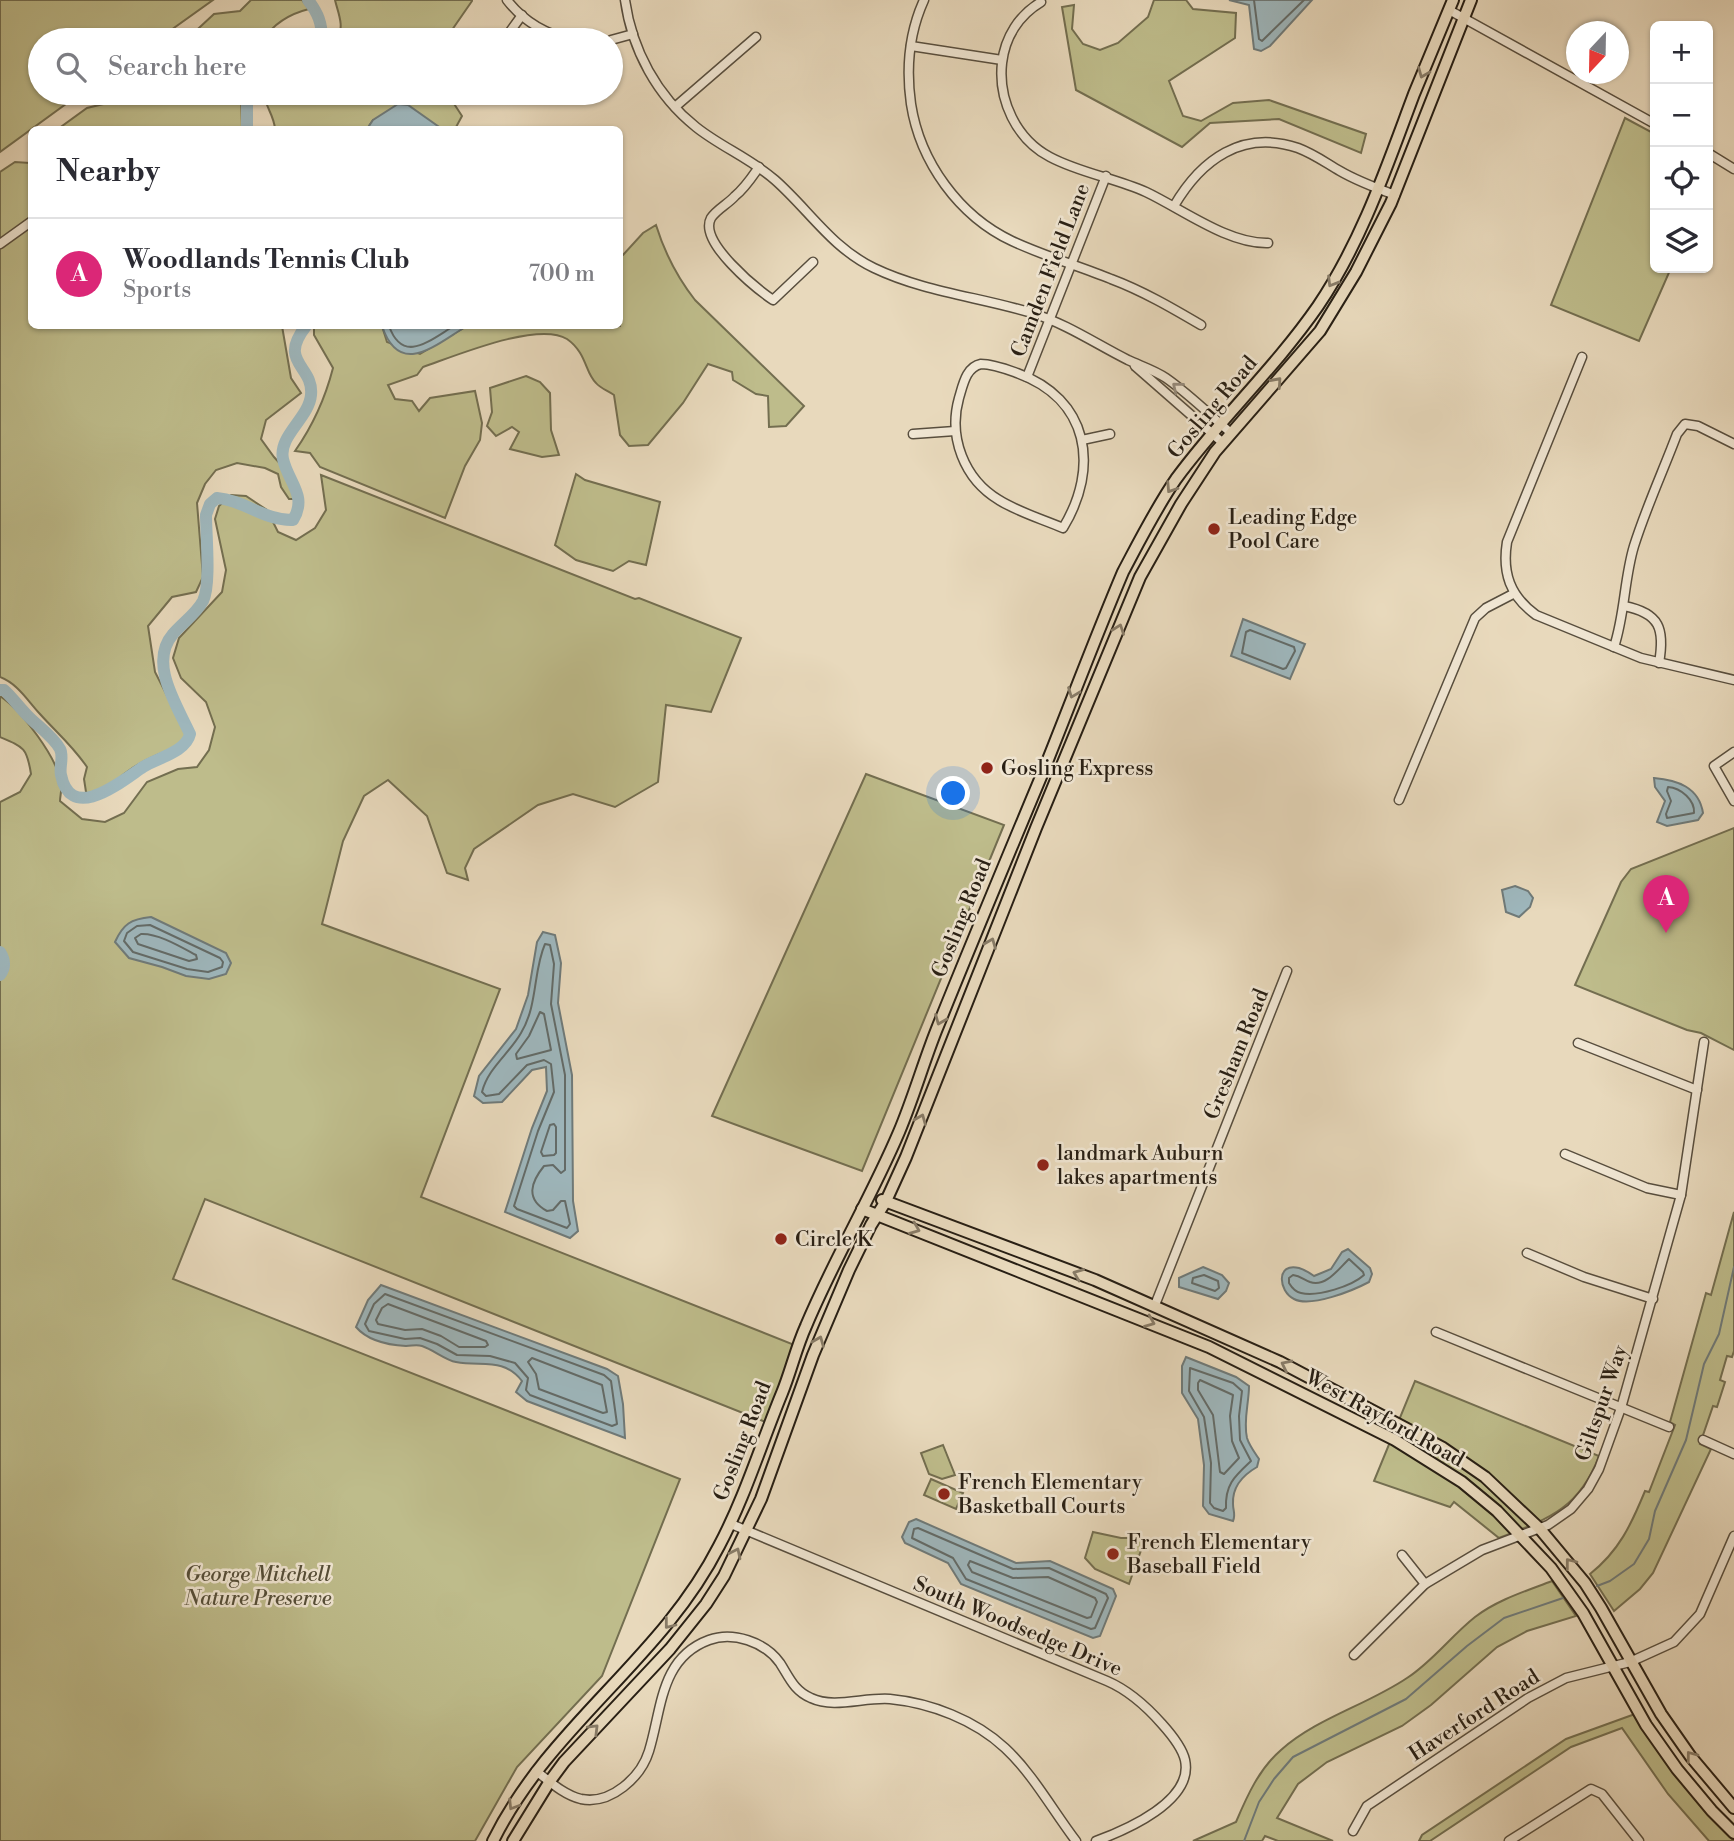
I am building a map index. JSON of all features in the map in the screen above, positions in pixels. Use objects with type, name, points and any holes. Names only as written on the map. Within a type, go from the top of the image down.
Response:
[{"type":"main road","name":"Gosling Road","points":[[513,1841],[550,1781],[581,1742],[656,1666],[692,1623],[724,1576],[761,1499],[813,1355],[849,1270],[906,1157],[951,1039],[1129,601],[1181,504],[1223,443],[1320,331],[1356,272],[1395,195],[1471,0]]},
{"type":"main road","name":"Gosling Road","points":[[493,1841],[536,1771],[591,1706],[667,1627],[701,1578],[731,1524],[804,1330],[870,1196],[908,1110],[939,1023],[1123,572],[1151,519],[1176,480],[1278,358],[1318,306],[1342,266],[1380,189],[1451,5]]},
{"type":"main road","name":"West Rayford Road","points":[[870,1196],[1155,1305],[1280,1362],[1443,1447],[1485,1477],[1540,1529],[1585,1583],[1676,1736],[1734,1808]]},
{"type":"main road","name":"West Rayford Road","points":[[862,1209],[1209,1347],[1356,1420],[1433,1462],[1462,1482],[1522,1535],[1566,1587],[1646,1725],[1677,1769],[1734,1833]]},
{"type":"main road","points":[[1356,1420],[1364,1404]]},
{"type":"street","points":[[507,0],[522,15],[542,28]]},
{"type":"street","points":[[625,0],[633,34],[649,73],[676,107],[696,127],[760,167],[827,236],[873,268],[906,282],[989,301],[1050,319],[1167,379],[1231,433]]},
{"type":"street","points":[[924,0],[911,46],[909,84],[913,114],[921,142],[942,181],[967,209],[1000,235],[1133,288],[1201,325]]},
{"type":"street","points":[[1041,2],[1030,8],[1018,21],[1007,41],[1002,60],[1005,102],[1014,122],[1028,140],[1054,159],[1105,176],[1246,241],[1268,243]]},
{"type":"street","points":[[1451,5],[1464,18],[1650,121]]},
{"type":"street","points":[[513,28],[522,15]]},
{"type":"street","points":[[623,37],[633,34]]},
{"type":"street","points":[[676,107],[756,37]]},
{"type":"street","points":[[911,46],[1002,60]]},
{"type":"street","points":[[1174,206],[1193,177],[1215,158],[1244,146],[1263,143],[1300,149],[1352,178],[1395,195]]},
{"type":"street","points":[[1713,156],[1734,169]]},
{"type":"street","points":[[760,167],[734,198],[712,217],[709,226],[714,240],[744,278],[773,300],[813,262]]},
{"type":"street","name":"Camden Field Lane","points":[[1027,377],[1105,176]]},
{"type":"street","points":[[0,243],[28,224]]},
{"type":"street","points":[[1582,357],[1507,542],[1504,560],[1514,593],[1525,607],[1536,615],[1659,663],[1723,676],[1734,683]]},
{"type":"street","points":[[1128,359],[1223,443]]},
{"type":"street","points":[[989,365],[1027,377],[1062,402],[1082,440],[1084,479],[1073,510],[1063,528],[1002,502],[984,489],[964,463],[955,431],[959,397],[968,373],[974,366],[989,365]]},
{"type":"street","points":[[1615,647],[1635,544],[1677,434],[1685,424],[1698,426],[1734,444]]},
{"type":"street","points":[[913,434],[955,431]]},
{"type":"street","points":[[1082,440],[1110,434]]},
{"type":"street","points":[[1399,800],[1475,618],[1486,608],[1514,593]]},
{"type":"street","points":[[1624,606],[1640,609],[1657,624],[1662,644],[1659,663]]},
{"type":"street","points":[[1734,752],[1714,766],[1734,801]]},
{"type":"street","name":"Gresham Road","points":[[1155,1305],[1287,971]]},
{"type":"street","name":"Giltspur Way","points":[[1354,1655],[1424,1584],[1482,1550],[1540,1529],[1571,1510],[1588,1489],[1599,1469],[1621,1408],[1681,1195],[1704,1042]]},
{"type":"street","points":[[1578,1043],[1697,1090]]},
{"type":"street","points":[[1565,1154],[1647,1188],[1681,1195]]},
{"type":"street","points":[[1527,1254],[1610,1286],[1653,1299]]},
{"type":"street","points":[[1436,1332],[1669,1427]]},
{"type":"street","points":[[1703,1440],[1734,1454]]},
{"type":"street","name":"South Woodsedge Drive","points":[[731,1524],[1091,1674],[1116,1685],[1138,1701],[1169,1732],[1184,1756],[1186,1764],[1183,1782],[1172,1798],[1146,1818],[1096,1841]]},
{"type":"street","name":"Haverford Road","points":[[1353,1831],[1367,1806],[1528,1698],[1566,1678],[1630,1662],[1674,1642],[1700,1614],[1734,1536]]},
{"type":"street","points":[[1402,1555],[1424,1584]]},
{"type":"street","points":[[536,1771],[567,1793],[583,1799],[608,1795],[627,1784],[638,1773],[646,1758],[662,1691],[681,1658],[710,1639],[739,1638],[759,1645],[774,1656],[793,1685],[811,1698],[828,1702],[873,1699],[906,1701],[944,1712],[984,1732],[1011,1755],[1076,1841]]},
{"type":"street","points":[[1509,1841],[1522,1838],[1591,1788],[1602,1794],[1639,1841]]},
{"type":"green space","points":[[0,0],[213,0],[174,28],[28,28],[28,105],[65,105],[36,126],[28,126],[28,132],[0,152]]},
{"type":"green space","points":[[251,0],[302,0],[309,9],[283,20],[273,28],[199,28],[214,14],[240,11]]},
{"type":"green space","points":[[335,0],[472,0],[453,28],[340,28]]},
{"type":"green space","points":[[1154,0],[1186,0],[1193,9],[1236,13],[1235,38],[1169,81],[1183,116],[1201,121],[1233,103],[1269,100],[1366,134],[1361,153],[1279,119],[1210,123],[1182,147],[1076,90],[1062,7],[1074,5],[1072,29],[1083,44],[1100,50],[1118,43],[1148,17]]},
{"type":"green space","points":[[99,105],[241,105],[242,126],[62,126],[87,108]]},
{"type":"green space","points":[[268,105],[455,105],[462,116],[457,126],[373,120],[369,126],[274,126]]},
{"type":"green space","points":[[1625,118],[1650,131],[1650,273],[1669,273],[1639,341],[1551,305]]},
{"type":"green space","points":[[15,162],[28,163],[28,329],[283,329],[291,378],[301,393],[266,420],[261,439],[295,480],[294,499],[289,499],[281,487],[278,474],[265,468],[237,463],[216,470],[205,484],[197,503],[203,577],[196,592],[172,597],[148,626],[155,672],[186,733],[181,746],[138,765],[124,774],[106,792],[93,798],[86,792],[84,779],[87,767],[81,759],[22,693],[0,677],[0,172]]},
{"type":"green space","points":[[656,225],[672,265],[695,300],[804,406],[786,426],[769,427],[768,396],[756,394],[733,380],[732,372],[708,364],[683,403],[648,445],[629,446],[620,435],[614,395],[592,379],[574,344],[554,335],[537,334],[475,349],[423,367],[417,375],[388,385],[395,399],[412,401],[419,411],[430,398],[475,391],[482,423],[480,440],[465,466],[445,518],[320,467],[310,453],[295,451],[318,411],[333,368],[314,335],[314,329],[383,329],[387,342],[420,354],[462,329],[623,329],[623,255],[643,233]]},
{"type":"green space","points":[[526,376],[540,382],[550,393],[551,430],[559,455],[542,457],[510,449],[519,432],[512,427],[496,436],[487,426],[492,412],[490,388]]},
{"type":"green space","points":[[576,474],[585,480],[660,502],[646,565],[629,561],[613,571],[576,560],[555,545]]},
{"type":"green space","name":"George Mitchell Nature Preserve","points":[[321,475],[741,638],[711,712],[666,705],[658,782],[615,807],[573,794],[538,805],[474,849],[465,868],[468,880],[447,873],[427,816],[388,780],[364,796],[343,841],[322,924],[500,989],[421,1197],[797,1346],[768,1423],[205,1199],[173,1279],[680,1479],[602,1676],[517,1767],[475,1841],[0,1841],[0,975],[4,964],[0,952],[0,802],[20,792],[31,774],[23,750],[0,737],[0,696],[38,736],[59,774],[60,801],[82,819],[105,822],[124,813],[147,782],[178,769],[197,767],[209,750],[215,727],[206,702],[181,678],[173,658],[179,638],[222,592],[226,570],[215,519],[219,506],[231,495],[246,496],[267,510],[278,532],[296,540],[315,528],[326,510]]},
{"type":"green space","points":[[866,774],[1004,825],[862,1171],[712,1116]]},
{"type":"green space","points":[[1734,828],[1734,1050],[1701,1033],[1687,1030],[1575,985],[1621,882],[1631,869]]},
{"type":"green space","points":[[1734,1212],[1734,1351],[1732,1357],[1727,1356],[1720,1380],[1725,1382],[1717,1407],[1713,1406],[1700,1444],[1711,1449],[1653,1573],[1640,1589],[1614,1611],[1590,1574],[1616,1547],[1645,1491],[1649,1492],[1675,1425],[1670,1422],[1706,1293],[1711,1295]]},
{"type":"green space","points":[[1415,1381],[1599,1456],[1591,1474],[1582,1489],[1560,1510],[1499,1538],[1454,1502],[1450,1507],[1374,1481]]},
{"type":"green space","points":[[943,1445],[955,1475],[942,1479],[929,1474],[921,1453]]},
{"type":"green space","name":"French Elementary Basketball Courts","points":[[931,1479],[963,1493],[956,1509],[924,1495]]},
{"type":"green space","name":"French Elementary Baseball Field","points":[[1093,1532],[1121,1538],[1141,1538],[1144,1542],[1129,1584],[1095,1569],[1085,1558]]},
{"type":"green space","points":[[1552,1581],[1576,1616],[1527,1631],[1497,1647],[1431,1705],[1402,1726],[1327,1762],[1298,1784],[1277,1818],[1333,1841],[1278,1841],[1265,1836],[1262,1841],[1193,1841],[1236,1822],[1260,1774],[1273,1757],[1295,1739],[1407,1678],[1484,1611],[1512,1596]]},
{"type":"green space","points":[[1635,1714],[1710,1814],[1734,1841],[1709,1841],[1668,1794],[1622,1728],[1571,1747],[1430,1841],[1419,1841],[1422,1835],[1566,1739]]},
{"type":"water","points":[[1229,0],[1312,0],[1270,46],[1261,51],[1254,49],[1249,5]]},
{"type":"water","points":[[396,105],[408,105],[438,126],[369,126],[373,120]]},
{"type":"water","points":[[384,329],[462,329],[420,353],[399,351],[390,342]]},
{"type":"water","points":[[1243,619],[1305,644],[1290,679],[1231,656]]},
{"type":"water","points":[[1654,778],[1679,783],[1692,791],[1701,804],[1703,813],[1698,820],[1667,826],[1657,822],[1665,801],[1655,787]]},
{"type":"water","points":[[1515,886],[1528,891],[1533,898],[1530,907],[1519,917],[1506,912],[1502,890]]},
{"type":"water","points":[[151,917],[226,953],[231,963],[226,974],[209,979],[186,976],[129,958],[115,942],[118,936],[129,923]]},
{"type":"water","points":[[543,932],[555,935],[561,963],[558,1003],[572,1075],[573,1201],[578,1231],[570,1238],[505,1212],[547,1091],[546,1067],[532,1070],[502,1102],[483,1103],[474,1096],[479,1076],[516,1029],[528,995],[537,942]]},
{"type":"water","points":[[1348,1249],[1370,1268],[1372,1274],[1369,1282],[1343,1293],[1311,1301],[1294,1299],[1285,1290],[1282,1278],[1286,1269],[1299,1268],[1314,1276],[1331,1269],[1342,1252]]},
{"type":"water","points":[[1203,1267],[1222,1275],[1229,1283],[1218,1299],[1179,1287],[1179,1278]]},
{"type":"water","points":[[381,1285],[607,1369],[618,1376],[625,1438],[527,1401],[516,1392],[522,1381],[515,1373],[500,1366],[456,1362],[422,1346],[392,1344],[366,1335],[356,1327],[368,1300]]},
{"type":"water","points":[[1186,1357],[1236,1377],[1249,1386],[1246,1432],[1259,1459],[1257,1467],[1236,1486],[1233,1521],[1209,1514],[1203,1506],[1204,1465],[1198,1419],[1182,1393],[1182,1366]]},
{"type":"water","points":[[916,1519],[1016,1563],[1050,1561],[1113,1589],[1116,1596],[1100,1636],[1093,1638],[961,1584],[948,1563],[905,1543],[902,1537],[909,1522]]},
{"type":"waterway","points":[[308,0],[319,18],[321,28]]},
{"type":"waterway","points":[[247,105],[247,126]]},
{"type":"waterway","points":[[0,690],[4,690],[57,744],[62,755],[61,775],[67,789],[75,796],[86,798],[98,795],[183,745],[190,734],[167,684],[163,658],[166,645],[203,601],[207,572],[206,515],[210,504],[217,498],[236,502],[273,517],[293,520],[297,511],[298,496],[285,467],[283,451],[311,395],[310,385],[295,348],[304,329]]},
{"type":"waterway","points":[[0,952],[4,964],[0,975]]},
{"type":"waterway","points":[[1597,1586],[1610,1581],[1634,1564],[1649,1539],[1655,1511],[1686,1440],[1704,1364],[1719,1334],[1734,1267]]},
{"type":"waterway","points":[[1244,1841],[1259,1802],[1293,1757],[1406,1699],[1504,1618],[1563,1598]]},
{"type":"place","name":"Leading Edge Pool Care","points":[[1214,529]]},
{"type":"place","name":"Gosling Express","points":[[987,768]]},
{"type":"place","name":"Woodlands Tennis Club","points":[[1666,933]]},
{"type":"place","name":"landmark Auburn lakes apartments","points":[[1043,1165]]},
{"type":"place","name":"Circle K","points":[[781,1239]]},
{"type":"place","name":"French Elementary Basketball Courts","points":[[944,1494]]},
{"type":"place","name":"French Elementary Baseball Field","points":[[1113,1554]]}]
